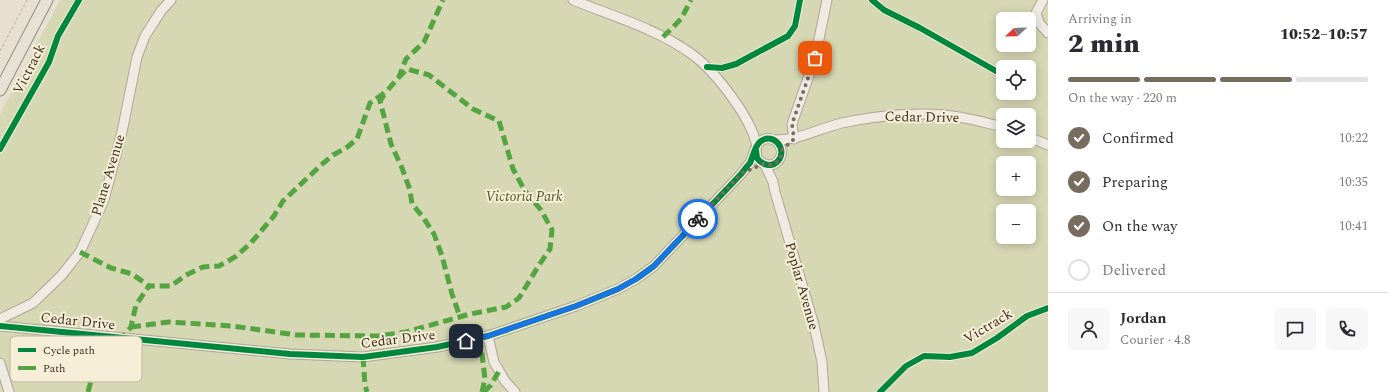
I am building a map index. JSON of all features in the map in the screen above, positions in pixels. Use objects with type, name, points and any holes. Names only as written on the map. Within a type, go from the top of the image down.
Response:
[{"type":"main road","points":[[0,90],[47,0]]},
{"type":"street","name":"Plane Avenue","points":[[0,320],[33,303],[61,276],[80,252],[104,200],[122,132],[137,57],[145,36],[161,11],[171,0]]},
{"type":"street","points":[[572,0],[653,32],[693,55],[707,67],[722,84],[737,104],[749,124],[758,133],[773,140],[781,146],[782,155],[777,162],[769,165],[764,164],[757,158],[756,148],[749,124]]},
{"type":"street","points":[[794,139],[792,124],[815,58],[827,0]]},
{"type":"street","points":[[1043,0],[1038,6],[1036,13],[1040,23],[1048,33]]},
{"type":"street","name":"Cedar Drive","points":[[773,140],[794,139],[840,123],[898,114],[963,117],[996,125]]},
{"type":"street","points":[[756,148],[764,139],[773,140]]},
{"type":"street","name":"Cedar Drive","points":[[782,150],[794,139]]},
{"type":"street","points":[[1036,140],[1048,145]]},
{"type":"street","name":"Cedar Drive","points":[[142,340],[290,354],[363,357],[437,348],[488,336],[583,303],[618,289],[636,279],[654,266],[742,173],[749,164],[756,148]]},
{"type":"street","name":"Poplar Avenue","points":[[773,182],[777,162]]},
{"type":"street","name":"Cedar Drive","points":[[742,173],[764,164]]},
{"type":"street","name":"Poplar Avenue","points":[[764,164],[773,182],[814,325],[822,362],[825,392]]},
{"type":"street","name":"Cedar Drive","points":[[0,326],[104,336]]},
{"type":"street","points":[[488,336],[494,362],[505,381],[515,392]]},
{"type":"street","points":[[0,363],[9,392]]},
{"type":"path","points":[[0,51],[27,0]]},
{"type":"green space","name":"Victoria Park","points":[[60,0],[1048,0],[1048,392],[0,392],[0,114]]},
{"type":"marked path","points":[[124,336],[131,327],[136,305],[149,286],[171,286],[186,275],[203,267],[219,266],[235,257],[250,244],[274,216],[283,201],[333,155],[346,148],[357,139],[370,103],[387,91],[399,77],[406,59],[424,42],[443,0]]},
{"type":"marked path","points":[[663,37],[681,19],[691,0]]},
{"type":"marked path","points":[[131,327],[169,322],[232,326],[297,335],[378,336],[406,332],[470,314],[506,307],[519,298],[550,249],[552,230],[541,210],[525,191],[513,169],[499,121],[473,109],[429,75],[407,69],[399,77]]},
{"type":"marked path","points":[[384,95],[380,101],[391,144],[410,190],[412,204],[434,234],[460,317]]},
{"type":"marked path","points":[[80,252],[111,268],[132,274],[149,286]]},
{"type":"marked path","points":[[480,338],[485,379],[482,392]]},
{"type":"marked path","points":[[363,357],[367,392]]},
{"type":"marked path","points":[[484,392],[491,385],[499,371]]},
{"type":"marked path","points":[[88,392],[91,382]]},
{"type":"cycle path","name":"Victrack","points":[[0,149],[49,62],[58,36],[79,0]]},
{"type":"cycle path","points":[[707,67],[722,68],[736,64],[788,36],[795,26],[800,0]]},
{"type":"cycle path","points":[[872,0],[884,10],[920,28],[996,71]]},
{"type":"cycle path","points":[[142,340],[290,354],[363,357],[437,347],[488,336],[576,306],[618,289],[636,279],[654,266],[742,173],[750,163],[756,148],[761,141],[766,139],[775,140],[780,147],[781,157],[776,163],[767,165],[757,158],[756,150]]},
{"type":"cycle path","name":"Victrack","points":[[880,392],[906,366],[924,356],[950,357],[972,353],[997,338],[1027,316],[1048,308]]},
{"type":"cycle path","points":[[0,326],[104,336]]},
{"type":"way so far","points":[[698,219],[742,173],[763,164],[773,164],[780,159],[782,150],[794,139],[792,124],[815,58]]},
{"type":"route","points":[[466,341],[488,336],[576,306],[618,289],[636,279],[654,266],[698,219]]}]
